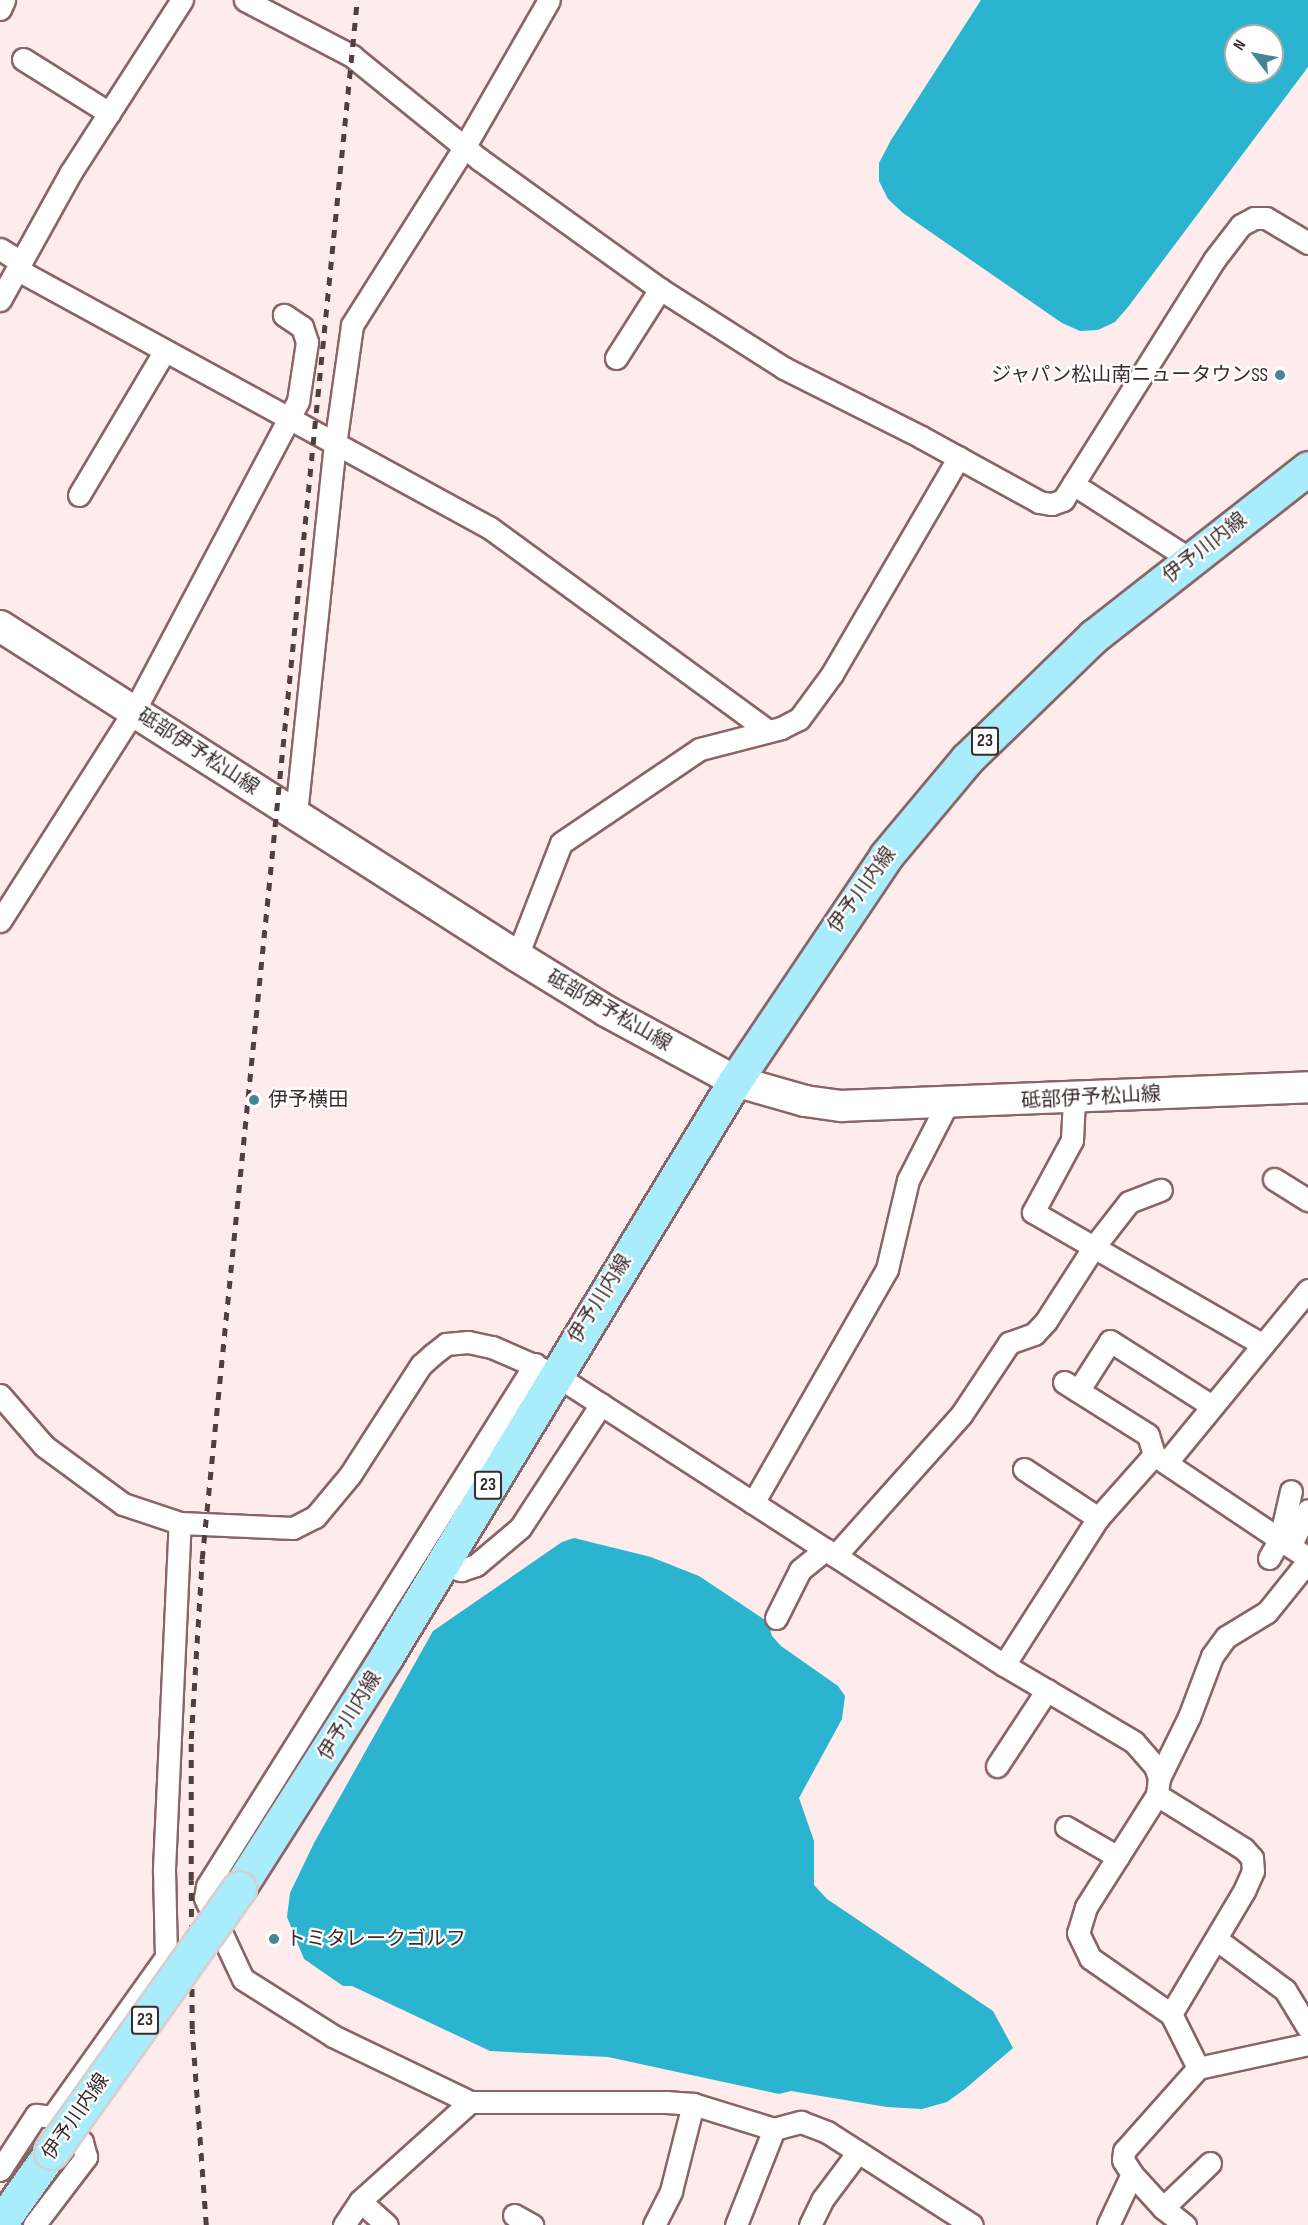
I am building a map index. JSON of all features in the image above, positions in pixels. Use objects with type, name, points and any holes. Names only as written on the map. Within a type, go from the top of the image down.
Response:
[{"type":"main road","name":"伊予川内線","points":[[0,2224],[239,1888],[441,1564],[545,1369],[829,936],[919,813],[1028,697],[1094,636],[1308,468]]},
{"type":"main road","name":"砥部伊予松山線","points":[[0,626],[517,956],[606,1011],[735,1081],[805,1101],[842,1106],[947,1104],[1308,1088]]},
{"type":"street","points":[[0,9],[4,0]]},
{"type":"street","points":[[0,300],[70,172],[182,0]]},
{"type":"street","points":[[245,0],[352,56],[465,146],[660,289],[784,368],[959,457],[1039,502],[1052,504],[1063,500],[1214,260],[1241,225],[1254,218],[1266,218],[1308,243]]},
{"type":"street","points":[[296,814],[335,445],[352,325],[465,146],[549,0]]},
{"type":"street","points":[[23,59],[109,113]]},
{"type":"street","points":[[0,249],[20,266],[164,352],[490,528],[768,731]]},
{"type":"street","points":[[616,358],[660,289]]},
{"type":"street","points":[[0,921],[134,711],[303,385],[307,342],[302,327],[284,315]]},
{"type":"street","points":[[79,495],[164,352]]},
{"type":"street","points":[[517,956],[561,843],[700,749],[768,731],[799,719],[814,702],[959,457]]},
{"type":"street","points":[[1073,484],[1190,559]]},
{"type":"street","points":[[1074,1099],[1072,1140],[1033,1212],[1262,1344]]},
{"type":"street","points":[[753,1503],[887,1269],[908,1180],[947,1104]]},
{"type":"street","points":[[1274,1179],[1308,1200]]},
{"type":"street","points":[[776,1618],[800,1570],[831,1553],[961,1415],[1009,1343],[1034,1334],[1047,1320],[1092,1248],[1129,1202],[1161,1190]]},
{"type":"street","points":[[1004,1665],[1098,1518],[1212,1406],[1308,1290]]},
{"type":"street","points":[[1198,2068],[1172,2014],[1090,1958],[1082,1946],[1078,1933],[1081,1919],[1158,1786],[1212,1656],[1226,1637],[1268,1612],[1308,1560],[1160,1459],[1149,1435],[1071,1386],[1110,1341],[1212,1406]]},
{"type":"street","points":[[0,1395],[44,1446],[100,1491],[147,1515],[180,1523],[293,1528],[315,1517],[350,1475],[421,1365],[446,1344],[468,1342],[492,1347],[545,1369],[1004,1665],[1134,1742],[1155,1766],[1158,1786],[1244,1849],[1252,1858],[1253,1871],[1244,1891],[1172,2014]]},
{"type":"street","points":[[545,1369],[207,1886],[206,1898],[243,1979],[333,2036],[470,2102],[634,2100],[693,2104],[774,2129],[801,2122],[827,2132],[972,2225]]},
{"type":"street","points":[[441,1564],[461,1570],[476,1565],[520,1528],[601,1404]]},
{"type":"street","points":[[1024,1469],[1098,1518]]},
{"type":"street","points":[[1285,1543],[1291,1491]]},
{"type":"street","points":[[1269,1558],[1285,1543],[1308,1510]]},
{"type":"street","points":[[52,2117],[166,1957],[164,1869],[180,1523]]},
{"type":"street","points":[[997,1766],[1047,1690]]},
{"type":"street","points":[[1066,1827],[1118,1857]]},
{"type":"street","points":[[1216,1940],[1285,1990],[1308,2028]]},
{"type":"street","points":[[1185,2225],[1162,2208],[1132,2174],[1124,2160],[1130,2141],[1198,2068],[1308,2044]]},
{"type":"street","points":[[344,2225],[360,2201],[470,2102]]},
{"type":"street","points":[[654,2225],[671,2191],[693,2104]]},
{"type":"street","points":[[0,2170],[36,2115],[52,2117],[82,2142],[86,2157],[34,2225]]},
{"type":"street","points":[[736,2225],[774,2129]]},
{"type":"street","points":[[810,2225],[822,2199],[858,2152]]},
{"type":"street","points":[[1162,2208],[1210,2163]]},
{"type":"street","points":[[1108,2225],[1132,2174]]},
{"type":"street","points":[[360,2201],[387,2225]]},
{"type":"water","points":[[981,0],[1308,0],[1308,67],[1128,307],[1115,322],[1098,330],[1080,331],[1062,323],[903,213],[888,199],[879,181],[879,163],[891,140]]},
{"type":"water","points":[[574,1538],[651,1557],[699,1576],[768,1622],[772,1636],[781,1646],[838,1686],[845,1696],[842,1719],[799,1798],[814,1841],[814,1885],[827,1899],[993,2011],[1013,2048],[947,2102],[922,2109],[887,2107],[791,2091],[779,2094],[608,2057],[490,2051],[352,1986],[343,1986],[304,1959],[287,1917],[290,1893],[314,1843],[433,1631],[562,1542]]},
{"type":"railway","points":[[206,2225],[192,2029],[191,1880],[191,1739],[202,1559],[357,0]]},
{"type":"place","name":"ジャパン松山南ニュータウンSS","points":[[1280,375]]},
{"type":"place","name":"伊予横田","points":[[254,1100]]},
{"type":"place","name":"トミタレークゴルフ","points":[[274,1939]]}]
